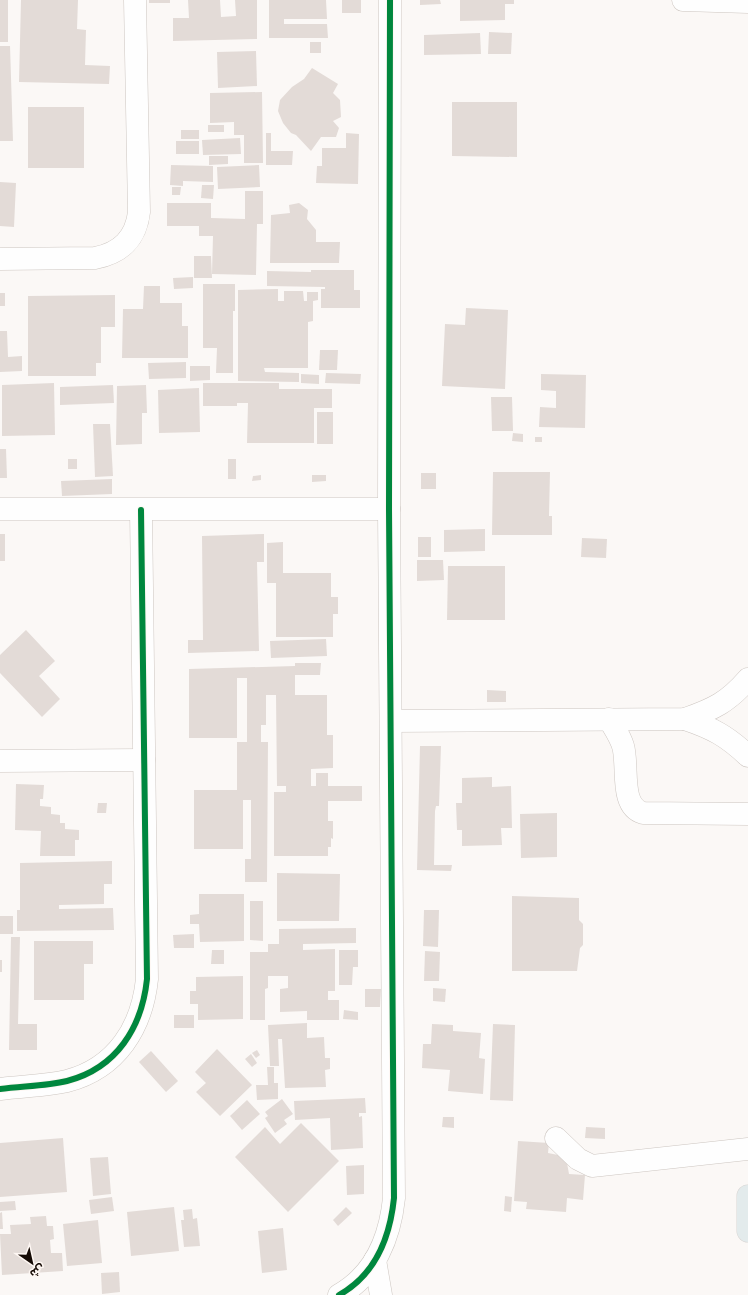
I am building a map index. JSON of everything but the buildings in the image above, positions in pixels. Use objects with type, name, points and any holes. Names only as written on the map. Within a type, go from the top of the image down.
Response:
[{"type":"main road","points":[[748,1196],[748,1231]]},
{"type":"street","points":[[0,259],[95,258],[107,256],[126,244],[133,234],[138,223],[139,212],[135,0]]},
{"type":"street","points":[[339,1295],[361,1278],[375,1260],[385,1241],[392,1220],[394,1198],[390,509],[390,0]]},
{"type":"street","points":[[683,0],[748,2]]},
{"type":"street","points":[[0,509],[390,509]]},
{"type":"street","points":[[0,1089],[67,1081],[86,1074],[103,1064],[118,1051],[130,1035],[139,1018],[145,999],[147,979],[141,510]]},
{"type":"street","points":[[685,719],[720,705],[735,694],[748,679]]},
{"type":"street","points":[[609,719],[623,746],[628,800],[634,809],[643,813],[748,814]]},
{"type":"street","points":[[391,721],[685,719],[719,732],[732,741],[748,756]]},
{"type":"street","points":[[0,761],[144,760]]},
{"type":"street","points":[[556,1138],[578,1159],[592,1166],[748,1149]]},
{"type":"street","points":[[375,1260],[381,1295]]},
{"type":"cycle path","points":[[339,1295],[352,1287],[362,1277],[378,1254],[389,1227],[394,1198],[389,509],[390,0]]},
{"type":"cycle path","points":[[0,1089],[67,1081],[85,1075],[100,1066],[113,1056],[133,1029],[144,997],[147,979],[141,510]]}]
